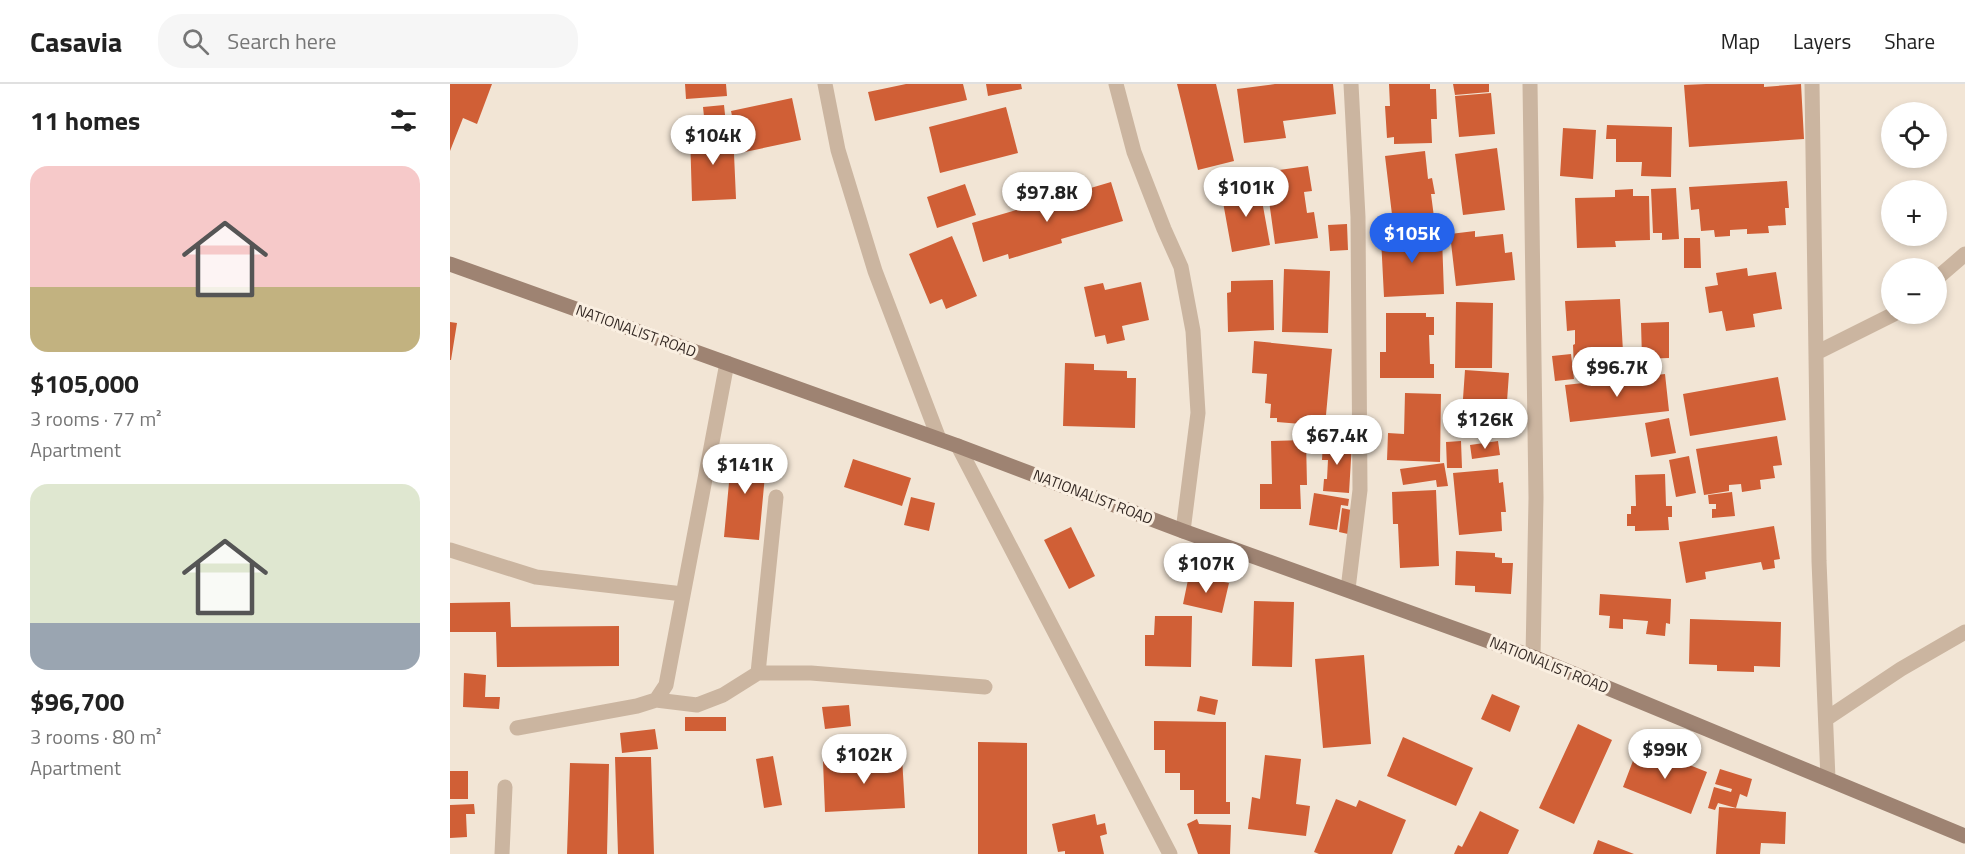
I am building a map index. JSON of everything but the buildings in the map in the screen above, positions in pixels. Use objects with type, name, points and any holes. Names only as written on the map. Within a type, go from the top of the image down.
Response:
[{"type":"street","points":[[825,84],[838,150],[875,271],[939,439]]},
{"type":"street","points":[[1116,84],[1134,152],[1181,267],[1193,332],[1198,413],[1183,531]]},
{"type":"street","points":[[1348,590],[1360,490],[1358,217],[1351,84]]},
{"type":"street","points":[[1530,84],[1536,498],[1533,657]]},
{"type":"street","points":[[1812,84],[1820,561],[1828,779]]},
{"type":"street","points":[[1947,270],[1965,254]]},
{"type":"street","name":"NATIONALIST ROAD","points":[[450,264],[939,439],[1183,531],[1533,657],[1965,836]]},
{"type":"street","points":[[1816,353],[1881,320]]},
{"type":"street","points":[[656,700],[666,685],[727,363]]},
{"type":"street","points":[[958,446],[1170,854]]},
{"type":"street","points":[[759,673],[776,497]]},
{"type":"street","points":[[450,550],[536,577],[683,594]]},
{"type":"street","points":[[1826,718],[1901,669],[1965,632]]},
{"type":"street","points":[[518,729],[637,706],[656,700],[698,705],[723,695],[759,673],[811,673],[985,687]]},
{"type":"street","points":[[502,854],[505,787]]}]
